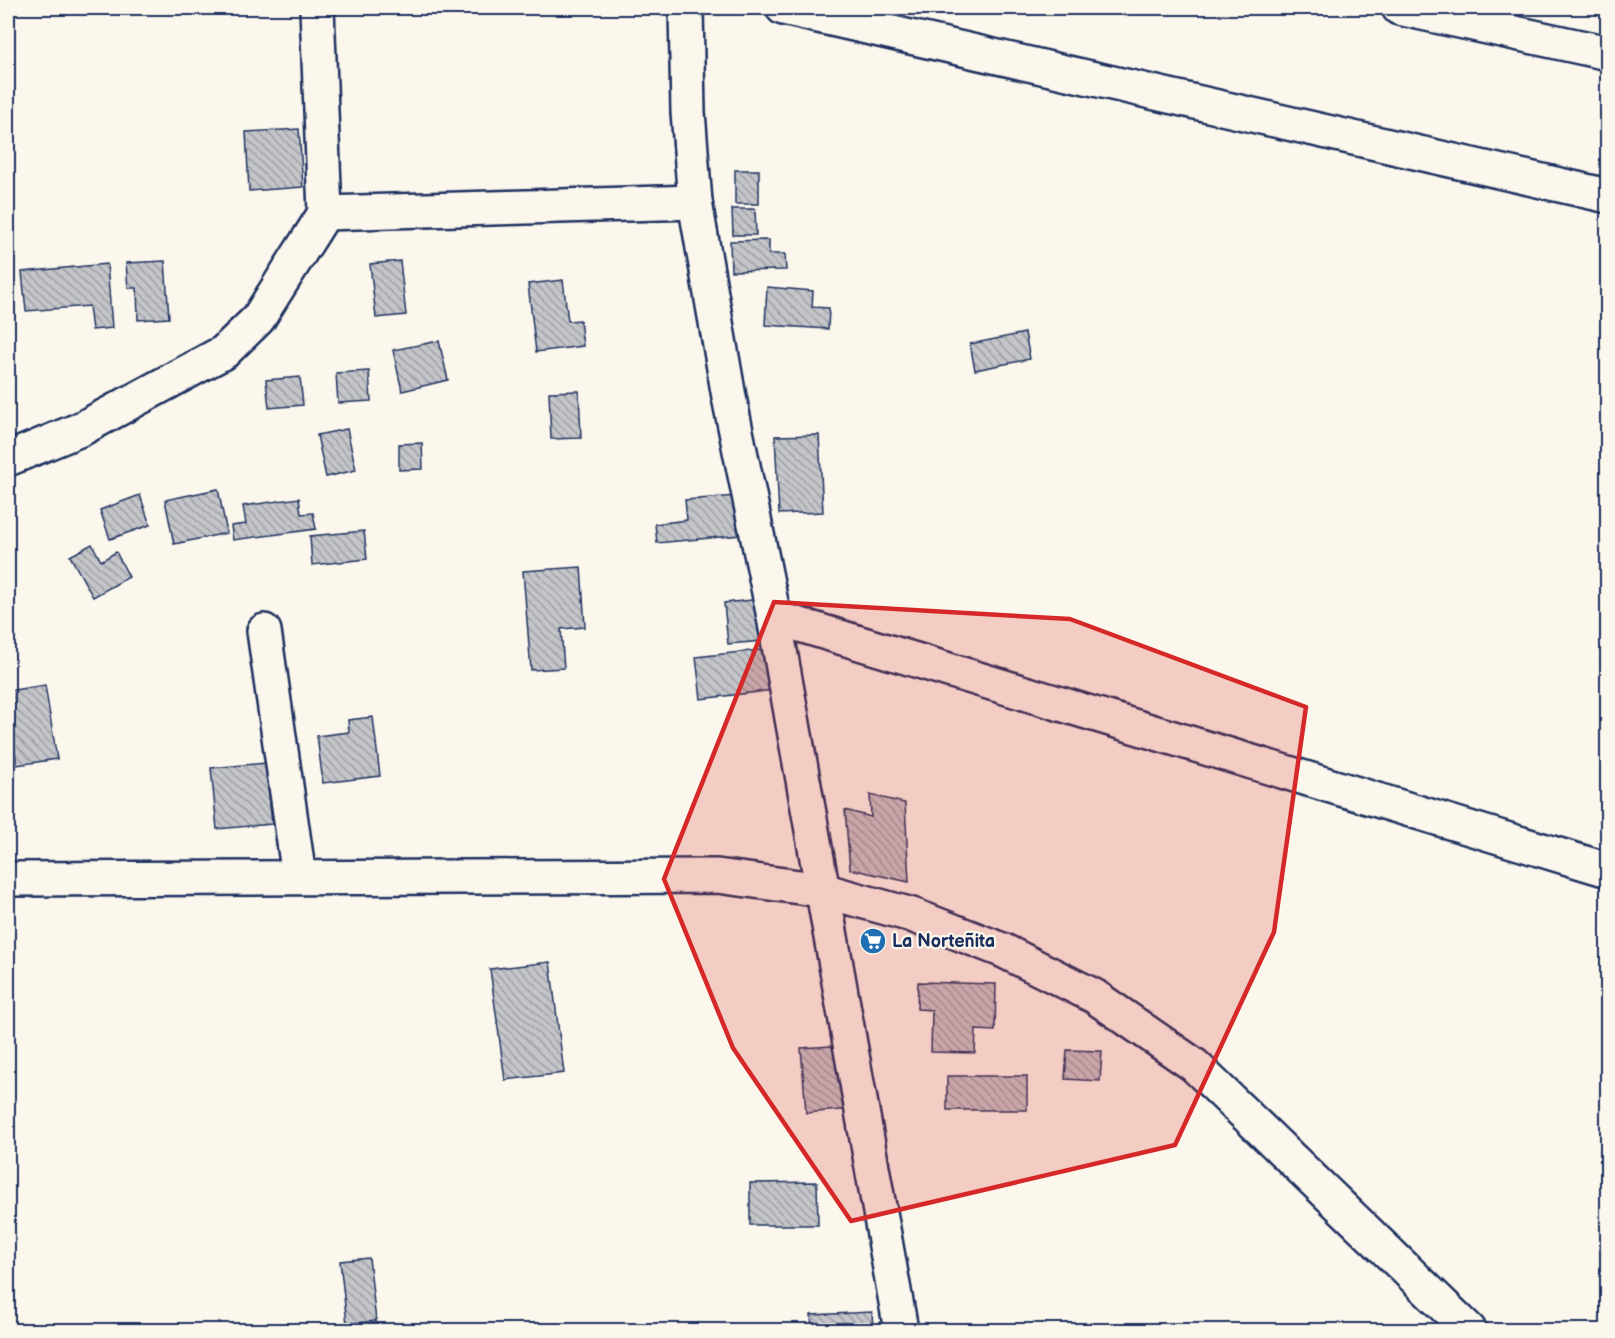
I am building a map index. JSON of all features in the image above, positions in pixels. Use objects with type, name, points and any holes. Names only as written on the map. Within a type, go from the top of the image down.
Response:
[{"type":"street","points":[[8,459],[81,429],[224,352],[258,319],[325,213],[317,8]]},
{"type":"street","points":[[686,8],[688,112],[694,202],[729,397],[774,617],[901,1330]]},
{"type":"street","points":[[783,8],[1608,196]]},
{"type":"street","points":[[1399,8],[1608,53]]},
{"type":"street","points":[[325,213],[694,202]]},
{"type":"street","points":[[774,617],[1608,870]]},
{"type":"street","points":[[264,631],[299,877]]},
{"type":"street","points":[[8,879],[717,876],[822,890],[912,915],[1002,950],[1094,996],[1194,1065],[1470,1330]]},
{"type":"highlighted area","points":[[774,602],[1070,619],[1306,707],[1274,932],[1175,1145],[851,1221],[733,1048],[664,879]]},
{"type":"building","points":[[299,129],[303,187],[249,191],[246,132]]},
{"type":"building","points":[[735,170],[759,170],[759,204],[735,204]]},
{"type":"building","points":[[732,209],[755,209],[756,235],[733,235]]},
{"type":"building","points":[[769,240],[769,254],[785,254],[786,270],[731,271],[730,241]]},
{"type":"building","points":[[165,261],[169,318],[138,320],[137,288],[128,288],[126,263]]},
{"type":"building","points":[[400,261],[406,315],[376,318],[370,264]]},
{"type":"building","points":[[107,264],[112,328],[92,330],[89,306],[26,311],[22,272]]},
{"type":"building","points":[[563,280],[568,321],[580,320],[583,346],[536,352],[528,284]]},
{"type":"building","points":[[767,287],[813,291],[812,307],[829,308],[828,329],[765,325]]},
{"type":"building","points":[[1025,333],[1030,359],[975,370],[970,344]]},
{"type":"building","points":[[439,341],[448,380],[402,391],[393,350]]},
{"type":"building","points":[[369,371],[371,401],[338,403],[336,373]]},
{"type":"building","points":[[300,377],[303,405],[269,408],[266,380]]},
{"type":"building","points":[[579,391],[581,438],[551,439],[549,392]]},
{"type":"building","points":[[347,429],[356,470],[326,477],[317,435]]},
{"type":"building","points":[[819,435],[823,512],[779,514],[775,436]]},
{"type":"building","points":[[422,443],[423,469],[399,470],[399,444]]},
{"type":"building","points":[[218,489],[227,533],[174,544],[165,500]]},
{"type":"building","points":[[140,495],[150,525],[110,539],[100,510]]},
{"type":"building","points":[[737,496],[741,535],[657,543],[655,524],[687,520],[685,500]]},
{"type":"building","points":[[299,498],[301,514],[313,513],[316,529],[233,540],[231,526],[246,524],[243,506]]},
{"type":"building","points":[[364,531],[367,559],[312,565],[310,536]]},
{"type":"building","points":[[92,544],[101,561],[116,552],[129,577],[93,597],[70,556]]},
{"type":"building","points":[[581,567],[585,627],[561,629],[564,668],[531,670],[523,571]]},
{"type":"building","points":[[761,599],[764,641],[728,644],[724,603]]},
{"type":"building","points":[[769,649],[774,690],[701,699],[696,657]]},
{"type":"building","points":[[45,685],[57,759],[17,765],[8,707],[8,691]]},
{"type":"building","points":[[373,717],[380,776],[323,783],[317,736],[349,732],[348,720]]},
{"type":"building","points":[[266,763],[272,824],[217,829],[211,768]]},
{"type":"building","points":[[870,795],[905,803],[909,882],[850,869],[845,810],[871,817]]},
{"type":"building","points":[[550,962],[564,1073],[505,1080],[490,969]]},
{"type":"building","points":[[918,982],[996,984],[995,1031],[976,1030],[975,1053],[931,1052],[932,1010],[917,1009]]},
{"type":"building","points":[[847,1045],[852,1109],[806,1113],[801,1048]]},
{"type":"building","points":[[1067,1050],[1102,1051],[1100,1081],[1065,1079]]},
{"type":"building","points":[[947,1076],[1027,1076],[1027,1110],[947,1110]]},
{"type":"building","points":[[817,1182],[818,1225],[750,1225],[750,1183]]},
{"type":"building","points":[[369,1258],[376,1321],[347,1324],[340,1261]]},
{"type":"building","points":[[872,1312],[873,1330],[812,1330],[811,1315]]},
{"type":"place","name":"La Norteñita","points":[[873,941]]}]
